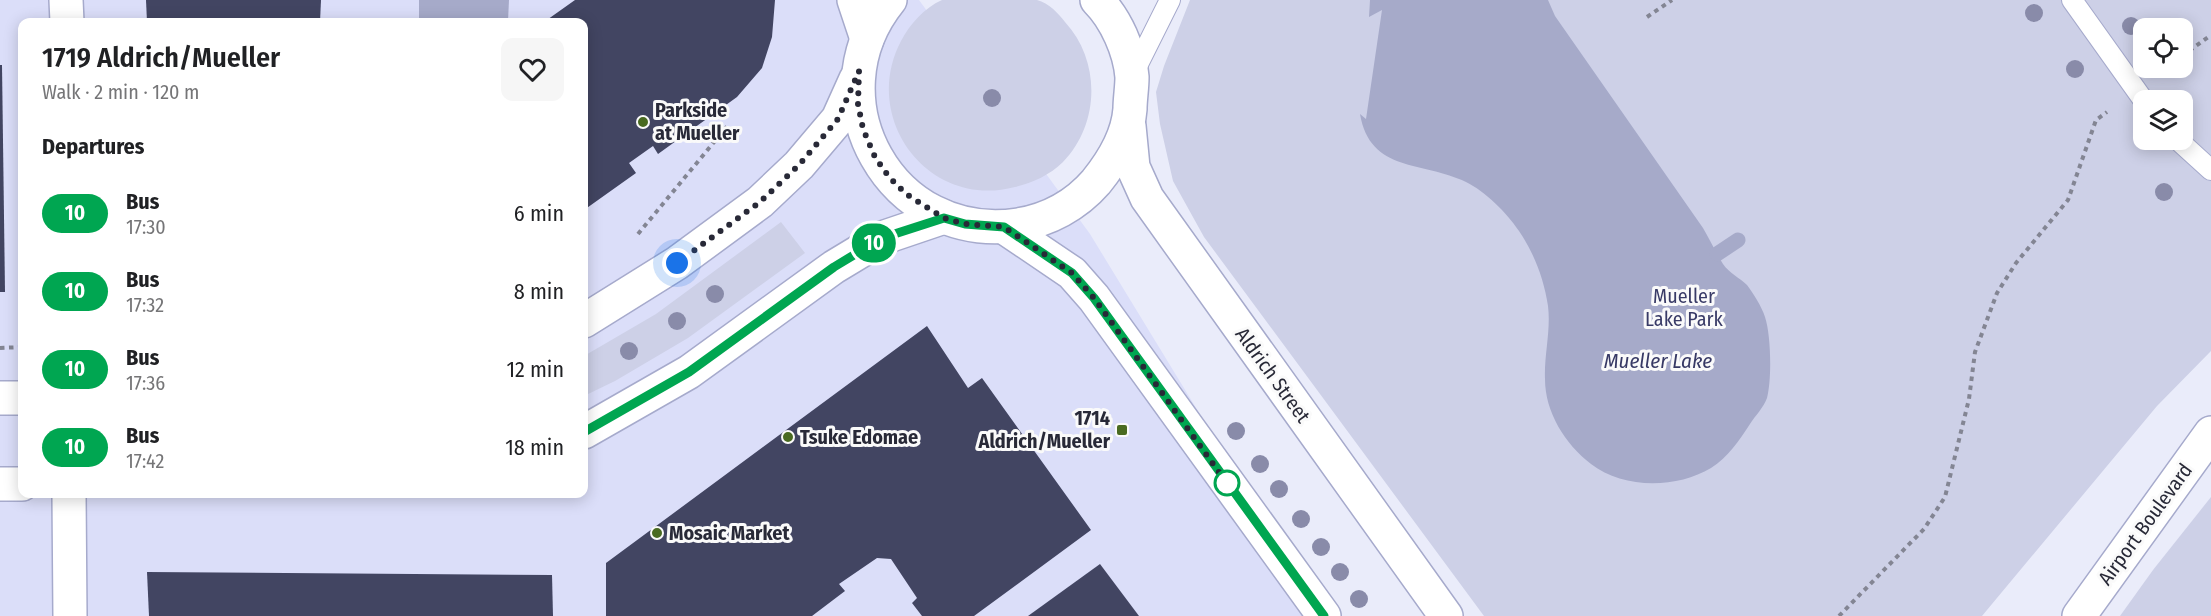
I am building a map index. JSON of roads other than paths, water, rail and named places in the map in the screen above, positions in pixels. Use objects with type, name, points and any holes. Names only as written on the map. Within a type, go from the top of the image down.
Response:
[{"type":"street","points":[[66,0],[67,18]]},
{"type":"street","points":[[854,0],[867,39]]},
{"type":"street","points":[[588,319],[677,263],[760,202],[799,165],[838,119],[859,71],[867,39],[879,14],[890,0]]},
{"type":"street","points":[[859,71],[858,104],[863,129],[875,157],[889,177],[906,194],[944,218],[965,224],[1004,227],[1046,218],[1087,193],[1113,161],[1129,121],[1132,77],[1126,50],[1107,10],[1097,0]]},
{"type":"street","name":"Aldrich Street","points":[[1129,121],[1133,167],[1148,198],[1446,616]]},
{"type":"street","points":[[588,430],[689,372],[834,267],[882,238],[944,218]]},
{"type":"street","points":[[1004,227],[1072,273],[1094,298],[1324,616]]},
{"type":"street","points":[[0,398],[18,398]]},
{"type":"street","name":"Airport Boulevard","points":[[2079,616],[2211,433]]},
{"type":"street","points":[[0,484],[18,484]]},
{"type":"street","points":[[69,498],[70,616]]},
{"type":"lane","points":[[1132,77],[1170,0]]},
{"type":"lane","points":[[2072,0],[2136,90]]},
{"type":"lane","points":[[2189,150],[2211,170]]},
{"type":"water","points":[[419,0],[509,0],[508,18],[419,18]]},
{"type":"water","name":"Mueller Lake","points":[[1370,0],[1548,0],[1555,16],[1703,228],[1723,264],[1747,285],[1764,313],[1769,335],[1770,357],[1767,398],[1728,454],[1717,464],[1682,480],[1666,483],[1634,482],[1618,478],[1591,464],[1565,437],[1553,415],[1546,391],[1545,370],[1549,315],[1546,296],[1534,257],[1519,231],[1495,203],[1481,191],[1450,175],[1387,156],[1375,147],[1366,133],[1360,114],[1366,119],[1382,10],[1369,17]]},
{"type":"waterway","points":[[1717,254],[1738,240]]},
{"type":"place","name":"Parkside at Mueller","points":[[643,122]]},
{"type":"place","name":"1714 Aldrich/Mueller","points":[[1122,430]]},
{"type":"place","name":"Tsuke Edomae","points":[[788,437]]},
{"type":"place","name":"Mosaic Market","points":[[657,533]]},
{"type":"park label","name":"Mueller Lake Park","points":[[1684,308]]}]
